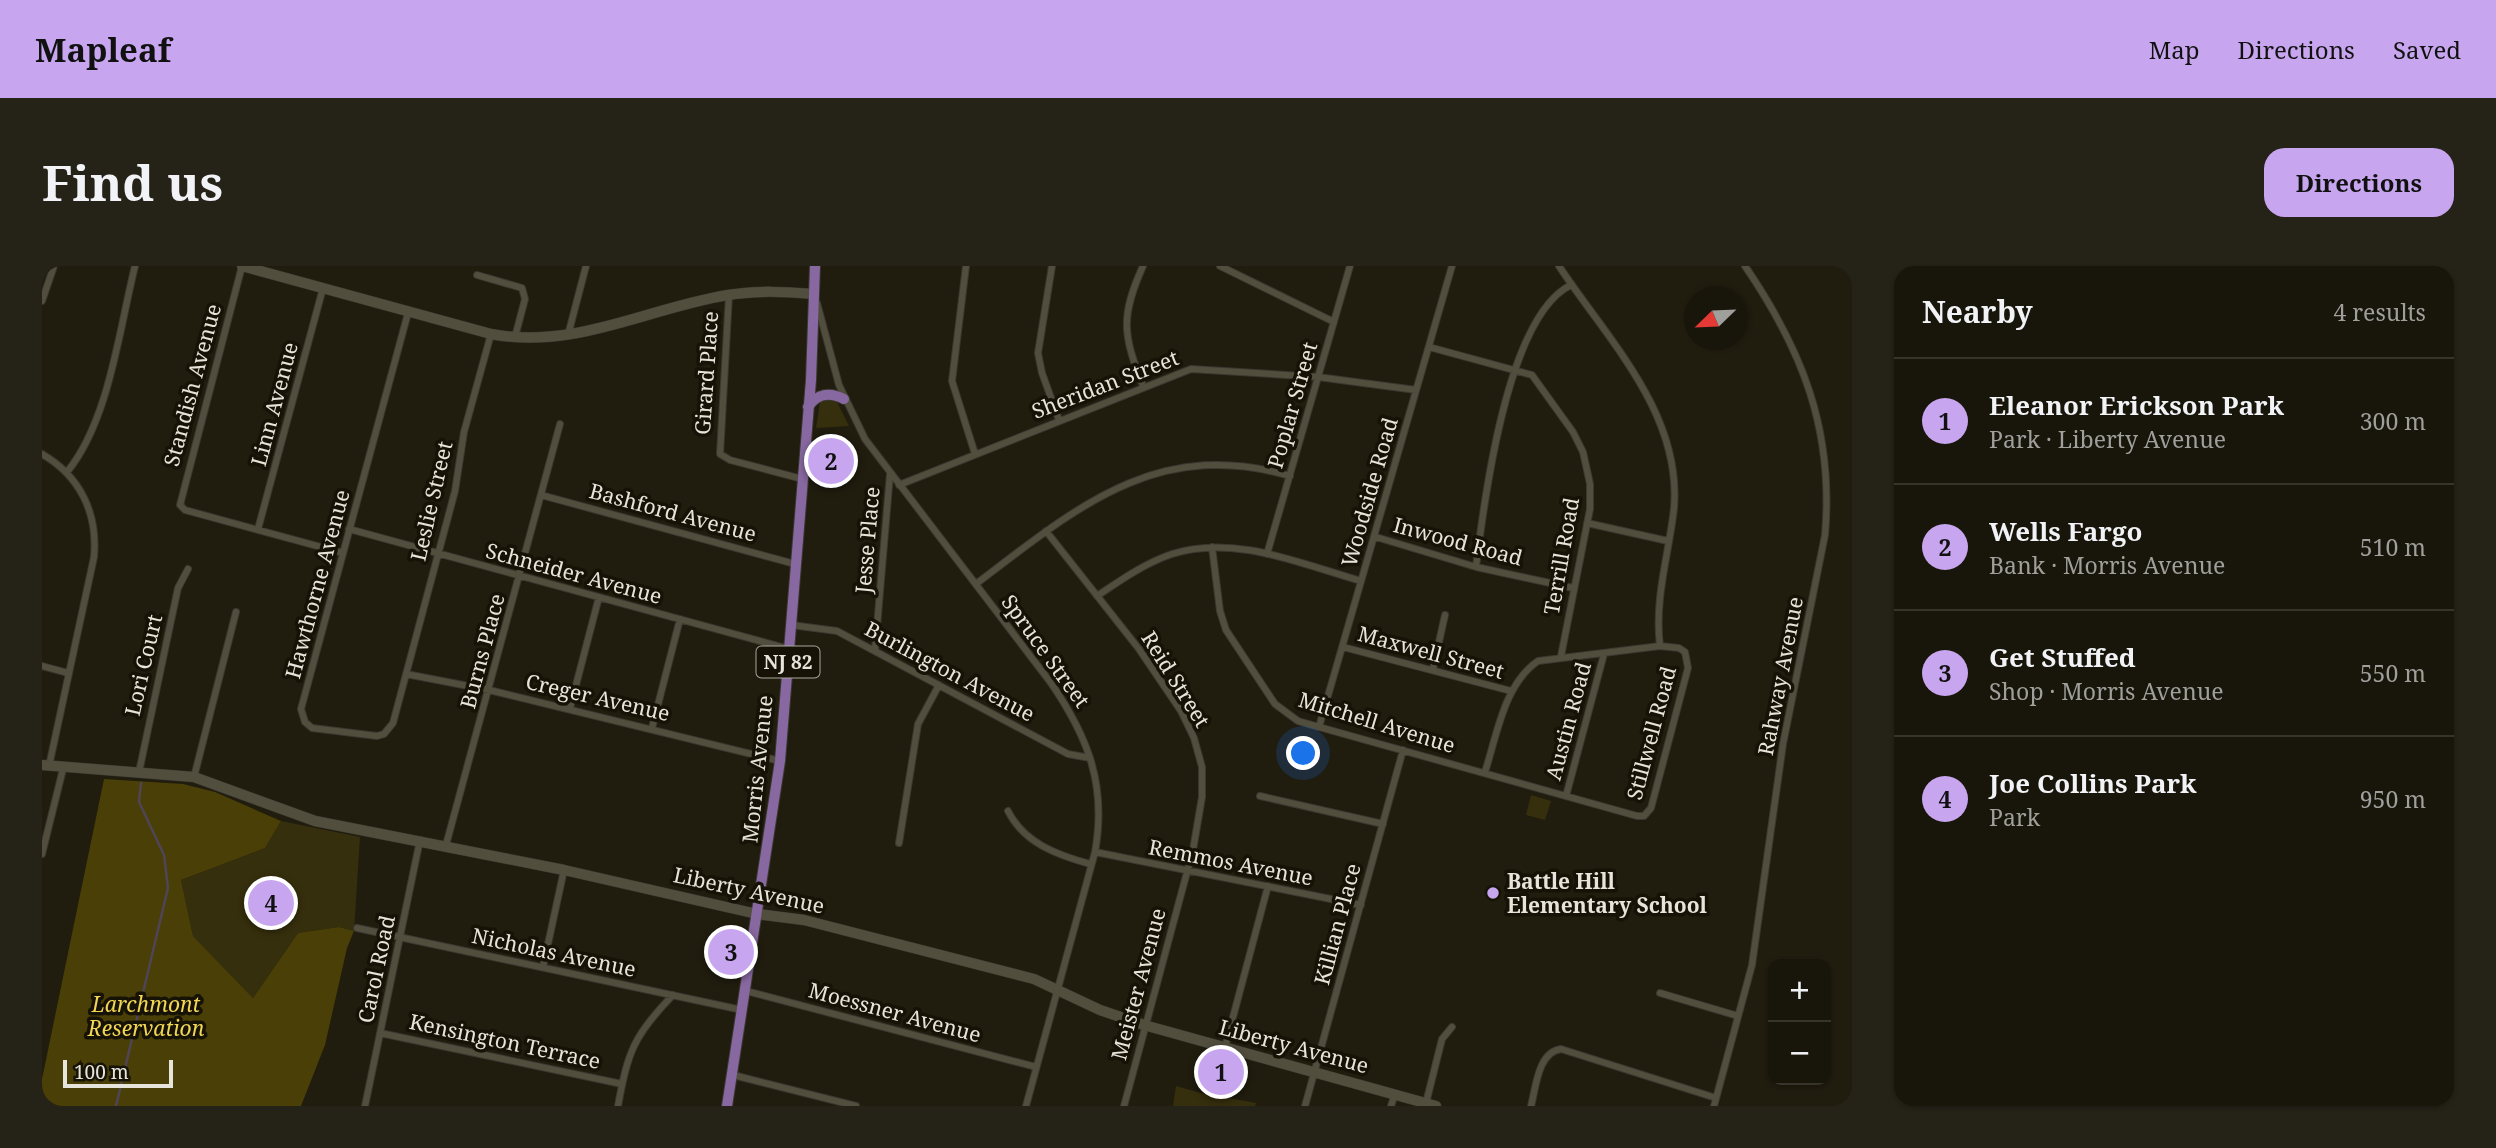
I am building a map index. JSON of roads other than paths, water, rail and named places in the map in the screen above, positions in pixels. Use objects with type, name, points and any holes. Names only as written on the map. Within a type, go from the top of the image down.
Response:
[{"type":"main road","name":"Morris Avenue","points":[[727,1106],[780,761],[808,407],[815,266]]},
{"type":"main road","points":[[808,407],[815,399],[827,394],[844,399]]},
{"type":"street","points":[[42,301],[54,266]]},
{"type":"street","points":[[66,472],[84,449],[96,423],[135,266]]},
{"type":"street","points":[[242,266],[408,313],[514,339],[567,336],[729,294],[764,291],[814,294]]},
{"type":"street","name":"Standish Avenue","points":[[242,266],[180,505],[185,510],[258,529]]},
{"type":"street","points":[[567,336],[586,266]]},
{"type":"street","points":[[966,266],[952,381],[975,454]]},
{"type":"street","points":[[1052,266],[1038,353],[1042,373],[1059,420]]},
{"type":"street","points":[[1143,266],[1127,312],[1125,336],[1143,386]]},
{"type":"street","points":[[1220,266],[1334,322]]},
{"type":"street","name":"Poplar Street","points":[[1267,554],[1350,266]]},
{"type":"street","name":"Woodside Road","points":[[1319,727],[1452,266]]},
{"type":"street","points":[[1485,772],[1511,691],[1528,667],[1543,658],[1604,654],[1660,646],[1657,612],[1674,485],[1662,425],[1645,391],[1559,266]]},
{"type":"street","name":"Rahway Avenue","points":[[1714,1106],[1756,942],[1778,772],[1825,535],[1828,487],[1820,426],[1807,377],[1778,317],[1745,266]]},
{"type":"street","points":[[477,275],[522,288],[525,299],[514,339]]},
{"type":"street","points":[[1476,567],[1484,495],[1495,442],[1526,339],[1539,312],[1555,295],[1571,285]]},
{"type":"street","name":"Linn Avenue","points":[[258,529],[323,288]]},
{"type":"street","name":"Girard Place","points":[[729,294],[720,454],[730,460],[802,480]]},
{"type":"street","name":"Spruce Street","points":[[814,294],[844,399],[865,439],[1073,716],[1090,758],[1101,813],[1095,852],[1060,989],[1026,1106]]},
{"type":"street","name":"Hawthorne Avenue","points":[[406,674],[393,723],[384,734],[360,736],[312,728],[305,722],[301,709],[408,313]]},
{"type":"street","name":"Leslie Street","points":[[406,674],[455,491],[464,432],[491,334]]},
{"type":"street","name":"Terrill Road","points":[[1429,347],[1532,375],[1578,441],[1590,484],[1587,523],[1561,656]]},
{"type":"street","name":"Sheridan Street","points":[[899,485],[1191,369],[1209,368],[1318,377],[1416,390]]},
{"type":"street","name":"Burns Place","points":[[446,845],[560,424]]},
{"type":"street","points":[[42,454],[66,472],[88,505],[95,536],[94,557],[45,765]]},
{"type":"street","points":[[975,584],[1046,531],[1088,503],[1120,486],[1189,465],[1242,464],[1290,475]]},
{"type":"street","name":"Jesse Place","points":[[875,650],[890,474]]},
{"type":"street","name":"Bashford Avenue","points":[[541,495],[795,564]]},
{"type":"street","points":[[1587,523],[1668,541]]},
{"type":"street","points":[[258,529],[343,553]]},
{"type":"street","name":"Schneider Avenue","points":[[349,529],[789,649]]},
{"type":"street","name":"Reid Street","points":[[1046,531],[1139,649],[1181,711],[1194,738],[1202,767],[1202,797],[1186,871]]},
{"type":"street","name":"Inwood Road","points":[[1376,537],[1476,567],[1573,588]]},
{"type":"street","points":[[1097,596],[1155,561],[1190,550],[1212,547],[1267,554],[1361,581]]},
{"type":"street","name":"Mitchell Avenue","points":[[1212,547],[1220,611],[1226,629],[1275,704],[1298,721],[1637,816]]},
{"type":"street","name":"Lori Court","points":[[139,772],[177,588],[188,569]]},
{"type":"street","points":[[570,708],[599,597]]},
{"type":"street","points":[[194,777],[236,612]]},
{"type":"street","points":[[1433,669],[1445,615]]},
{"type":"street","points":[[652,728],[680,620]]},
{"type":"street","name":"Burlington Avenue","points":[[791,625],[837,631],[1068,754],[1090,758]]},
{"type":"street","name":"Stillwell Road","points":[[1637,816],[1644,816],[1651,808],[1688,668],[1685,652],[1660,646]]},
{"type":"street","name":"Maxwell Street","points":[[1343,647],[1511,691]]},
{"type":"street","name":"Austin Road","points":[[1566,796],[1604,654]]},
{"type":"street","points":[[42,666],[68,673]]},
{"type":"street","name":"Creger Avenue","points":[[406,674],[570,708],[780,761]]},
{"type":"street","points":[[899,844],[918,724],[939,685]]},
{"type":"street","name":"Killian Place","points":[[1305,1106],[1403,750]]},
{"type":"street","name":"Liberty Avenue","points":[[45,765],[63,769],[194,777],[315,821],[446,845],[757,914],[804,920],[1034,979],[1100,1010],[1144,1025],[1431,1104]]},
{"type":"street","points":[[42,854],[63,769]]},
{"type":"street","points":[[1260,796],[1383,824]]},
{"type":"street","points":[[1008,811],[1016,826],[1054,854],[1090,864]]},
{"type":"street","name":"Carol Road","points":[[365,1106],[420,840]]},
{"type":"street","name":"Remmos Avenue","points":[[1095,852],[1361,905]]},
{"type":"street","points":[[543,967],[564,870]]},
{"type":"street","name":"Meister Avenue","points":[[1124,1106],[1186,871]]},
{"type":"street","points":[[1225,1047],[1268,886]]},
{"type":"street","name":"Nicholas Avenue","points":[[357,928],[743,1010]]},
{"type":"street","name":"Moessner Avenue","points":[[746,991],[1036,1067]]},
{"type":"street","points":[[1660,993],[1738,1016]]},
{"type":"street","points":[[618,1106],[629,1053],[637,1036],[673,995]]},
{"type":"street","points":[[1431,1104],[1442,1039],[1452,1027]]},
{"type":"street","name":"Kensington Terrace","points":[[380,1033],[622,1084]]},
{"type":"street","points":[[1531,1106],[1545,1059],[1550,1052],[1561,1049],[1716,1098]]},
{"type":"street","points":[[733,1074],[856,1106]]},
{"type":"street","points":[[1391,1106],[1395,1094]]},
{"type":"waterway","points":[[116,1106],[168,888],[164,855],[139,802],[141,783]]},
{"type":"place","name":"Wells Fargo","points":[[831,461]]},
{"type":"place","name":"Battle Hill Elementary School","points":[[1493,893]]},
{"type":"place","name":"Joe Collins Park","points":[[271,903]]},
{"type":"place","name":"Get Stuffed","points":[[731,952]]},
{"type":"place","name":"Eleanor Erickson Park","points":[[1221,1072]]},
{"type":"park label","name":"Larchmont Reservation","points":[[146,1016]]}]
